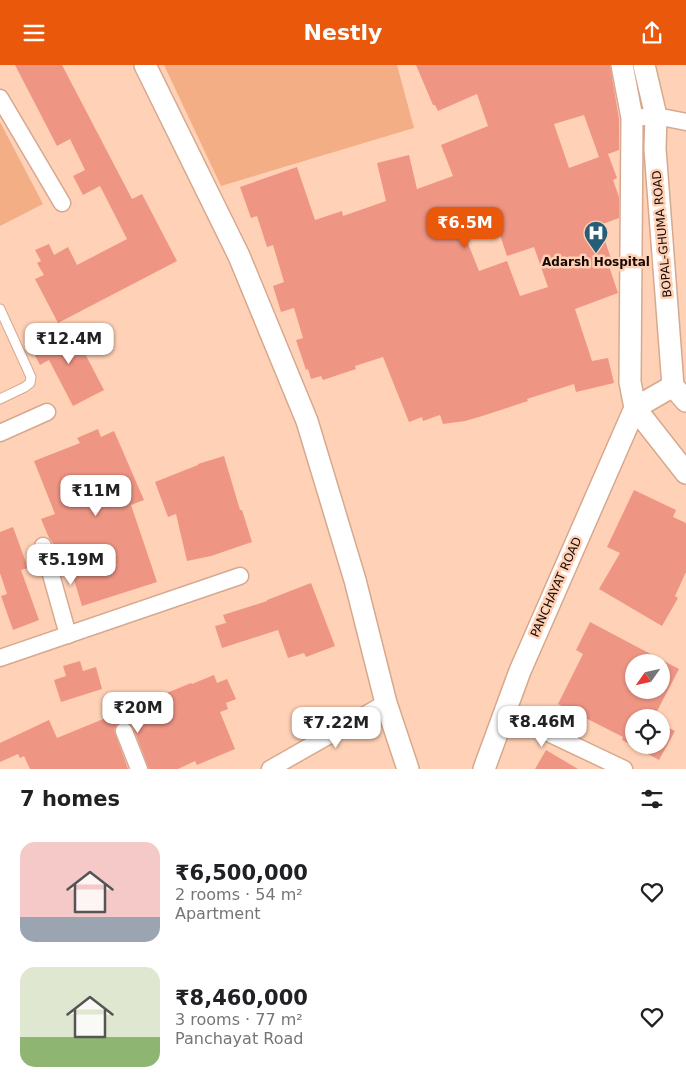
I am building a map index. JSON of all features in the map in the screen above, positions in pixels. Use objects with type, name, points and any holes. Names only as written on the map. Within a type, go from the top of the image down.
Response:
[{"type":"street","points":[[146,65],[239,257],[307,421],[355,580],[386,703],[408,769]]},
{"type":"street","points":[[622,65],[632,118],[630,382],[634,408],[686,473]]},
{"type":"street","name":"BOPAL-GHUMA ROAD","points":[[644,65],[656,116],[655,149],[680,393]]},
{"type":"street","points":[[0,98],[62,203]]},
{"type":"street","points":[[632,118],[656,116],[686,122]]},
{"type":"street","points":[[634,408],[680,393]]},
{"type":"street","name":"PANCHAYAT ROAD","points":[[484,769],[520,671],[634,408]]},
{"type":"street","points":[[0,433],[47,412]]},
{"type":"street","points":[[43,546],[68,635]]},
{"type":"street","points":[[0,658],[240,576]]},
{"type":"street","points":[[270,769],[386,703]]},
{"type":"street","points":[[504,713],[591,763],[624,769]]},
{"type":"street","points":[[124,731],[139,769]]},
{"type":"lane","points":[[0,309],[31,377],[30,383],[25,387],[0,399]]},
{"type":"shaded area","points":[[164,65],[397,65],[414,128],[221,186]]},
{"type":"shaded area","points":[[0,122],[43,204],[0,226]]},
{"type":"building","points":[[15,65],[62,65],[132,199],[142,194],[177,261],[58,323],[35,279],[44,275],[37,263],[41,261],[35,250],[49,244],[54,255],[68,247],[77,265],[127,239],[100,186],[83,195],[73,176],[85,170],[70,139],[57,146]]},
{"type":"building","points":[[416,65],[610,65],[619,119],[619,150],[608,154],[617,178],[613,180],[619,197],[619,218],[600,225],[611,259],[607,260],[618,293],[575,309],[592,361],[608,358],[614,383],[576,392],[574,384],[479,417],[443,424],[440,415],[423,421],[422,417],[409,422],[383,357],[355,366],[356,369],[323,380],[321,376],[311,379],[296,340],[303,338],[294,308],[281,312],[273,286],[284,282],[273,245],[267,247],[257,216],[251,218],[240,187],[297,167],[315,220],[342,211],[343,216],[386,201],[377,163],[409,155],[417,189],[453,176],[441,145],[488,126],[477,94],[438,111],[435,105],[433,105]],"holes":[[[584,115],[599,157],[569,168],[554,124]],[[495,220],[507,256],[534,247],[548,287],[520,296],[507,261],[479,271],[463,231]]]},
{"type":"building","points":[[70,325],[104,390],[73,406],[49,360],[40,365],[30,346]]},
{"type":"building","points":[[98,429],[101,437],[114,431],[144,500],[131,505],[157,582],[82,606],[66,553],[56,557],[53,543],[41,519],[55,514],[34,461],[80,443],[77,438]]},
{"type":"building","points":[[224,456],[240,510],[242,510],[252,542],[211,556],[187,561],[176,514],[168,517],[155,482],[198,464]]},
{"type":"building","points":[[634,490],[676,510],[673,517],[686,523],[686,572],[675,596],[678,598],[662,626],[599,589],[620,553],[607,547]]},
{"type":"building","points":[[13,527],[28,568],[21,570],[39,620],[13,630],[1,596],[7,594],[0,573],[0,532]]},
{"type":"building","points":[[311,583],[335,646],[306,657],[304,653],[288,658],[278,630],[222,648],[215,626],[226,623],[223,615],[267,601]]},
{"type":"building","points":[[590,622],[651,654],[625,654],[625,699],[663,699],[658,709],[625,709],[625,742],[622,740],[623,737],[558,704],[583,654],[576,650]]},
{"type":"building","points":[[80,661],[83,671],[96,667],[102,689],[61,702],[54,680],[66,676],[63,666]]},
{"type":"building","points":[[670,664],[679,669],[670,686]]},
{"type":"building","points":[[214,675],[217,683],[227,679],[236,699],[226,703],[228,709],[220,712],[235,749],[197,765],[195,761],[178,769],[149,769],[133,727],[125,721],[117,724],[114,730],[128,769],[30,769],[24,756],[20,758],[18,754],[0,762],[0,743],[49,720],[57,738]]},
{"type":"building","points":[[670,728],[675,731],[670,740]]},
{"type":"building","points":[[546,750],[578,769],[535,769]]},
{"type":"building","points":[[648,754],[662,754],[659,760]]},
{"type":"place","name":"Adarsh Hospital","points":[[596,254]]}]
